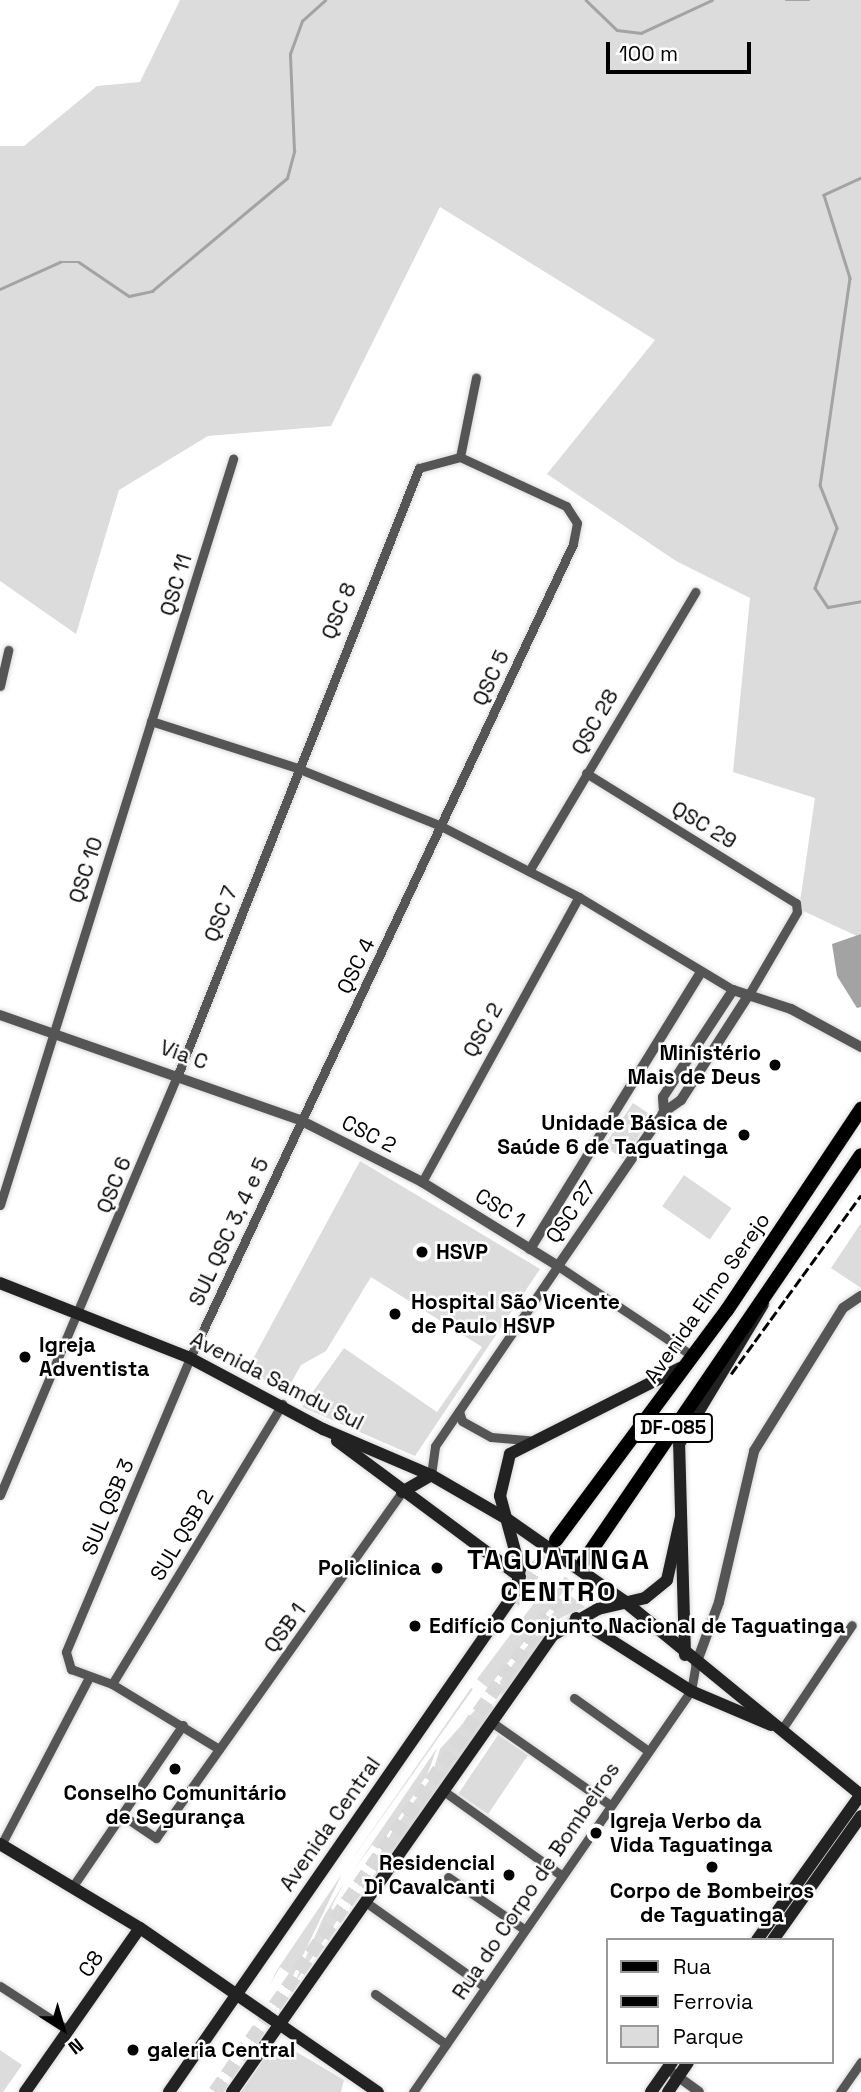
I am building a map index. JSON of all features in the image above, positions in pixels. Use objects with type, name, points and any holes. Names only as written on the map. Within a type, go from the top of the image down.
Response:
[{"type":"main road","name":"Avenida Elmo Serejo","points":[[556,1540],[693,1356],[861,1109]]},
{"type":"main road","name":"DF-085","points":[[584,1561],[861,1155]]},
{"type":"main road","name":"Avenida Samdu Sul","points":[[0,1283],[81,1311],[190,1358],[282,1404],[323,1429],[431,1475],[507,1519],[624,1601],[696,1664],[782,1729]]},
{"type":"main road","points":[[685,1655],[677,1461],[684,1432],[758,1320],[765,1297]]},
{"type":"main road","points":[[520,1577],[500,1496],[502,1471],[510,1454],[529,1440],[663,1381],[693,1356]]},
{"type":"main road","points":[[323,1429],[402,1492],[520,1577]]},
{"type":"main road","points":[[402,1492],[431,1475]]},
{"type":"main road","points":[[232,2092],[277,2022],[367,1903],[553,1635],[576,1618],[624,1601],[645,1598],[667,1580],[681,1517]]},
{"type":"main road","name":"Avenida Central","points":[[169,2092],[238,1995],[520,1577]]},
{"type":"main road","points":[[576,1618],[691,1691],[782,1729],[861,1795],[776,1923],[773,1938]]},
{"type":"main road","points":[[759,1938],[776,1923],[861,1816]]},
{"type":"main road","points":[[0,1845],[140,1928],[378,2092]]},
{"type":"main road","name":"C8","points":[[25,2092],[140,1928]]},
{"type":"main road","points":[[651,2092],[672,2070]]},
{"type":"main road","points":[[668,2092],[672,2070]]},
{"type":"street","points":[[460,457],[476,378]]},
{"type":"street","name":"QSC 8","points":[[297,768],[419,468],[460,457]]},
{"type":"street","name":"QSC 5","points":[[441,826],[573,544],[577,523],[566,506],[460,457]]},
{"type":"street","name":"QSC 11","points":[[151,720],[233,459]]},
{"type":"street","name":"QSC 28","points":[[529,871],[695,592]]},
{"type":"street","points":[[0,686],[8,650]]},
{"type":"street","points":[[151,720],[297,768],[441,826],[579,897],[700,974],[748,996],[791,1009],[861,1047]]},
{"type":"street","name":"QSC 10","points":[[0,1205],[151,720]]},
{"type":"street","name":"QSC 7","points":[[179,1072],[297,768]]},
{"type":"street","name":"QSC 29","points":[[586,774],[792,899],[797,912],[748,996]]},
{"type":"street","name":"QSC 4","points":[[300,1120],[441,826]]},
{"type":"street","name":"QSC 2","points":[[422,1182],[579,897]]},
{"type":"street","points":[[530,1249],[700,974]]},
{"type":"street","name":"QSC 27","points":[[664,1112],[663,1097],[733,990]]},
{"type":"street","name":"QSC 27","points":[[558,1266],[664,1112],[681,1100],[748,996]]},
{"type":"street","name":"Via C","points":[[0,1014],[179,1072],[300,1120]]},
{"type":"street","name":"QSC 6","points":[[0,1495],[81,1311],[179,1072]]},
{"type":"street","name":"CSC 2","points":[[300,1120],[422,1182]]},
{"type":"street","name":"SUL QSC 3, 4 e 5","points":[[190,1358],[300,1120]]},
{"type":"street","name":"CSC 1","points":[[422,1182],[558,1266]]},
{"type":"street","points":[[431,1475],[435,1446],[558,1266],[693,1356]]},
{"type":"street","points":[[691,1691],[696,1664],[719,1602],[754,1451],[843,1308],[861,1296]]},
{"type":"street","name":"SUL QSB 3","points":[[88,1679],[71,1670],[65,1659],[70,1642],[190,1358]]},
{"type":"street","name":"SUL QSB 2","points":[[112,1684],[282,1404]]},
{"type":"street","points":[[459,1411],[462,1421],[491,1437],[529,1440]]},
{"type":"street","name":"QSB 1","points":[[122,1815],[156,1838],[402,1492]]},
{"type":"street","points":[[782,1729],[852,1625]]},
{"type":"street","points":[[0,1845],[88,1679],[112,1684],[219,1749]]},
{"type":"street","name":"Rua do Corpo de Bombeiros","points":[[413,2092],[647,1750],[691,1691]]},
{"type":"street","points":[[574,1698],[647,1750]]},
{"type":"street","points":[[494,1723],[610,1805]]},
{"type":"street","points":[[73,1886],[183,1725]]},
{"type":"street","points":[[445,1792],[561,1875]]},
{"type":"street","points":[[448,1877],[524,1929]]},
{"type":"street","points":[[367,1903],[485,1987]]},
{"type":"street","points":[[0,1986],[68,2030]]},
{"type":"street","points":[[375,1994],[446,2044]]},
{"type":"street","points":[[840,2092],[861,2062]]},
{"type":"street","points":[[672,2070],[699,2092]]},
{"type":"green space","points":[[180,0],[861,0],[861,938],[799,909],[815,798],[733,772],[750,598],[676,561],[547,474],[655,340],[440,207],[331,426],[208,436],[119,490],[76,634],[0,581],[0,146],[24,146],[97,86],[140,82]]},
{"type":"green space","points":[[633,1103],[652,1116],[623,1159],[604,1146]]},
{"type":"green space","name":"Hospital São Vicente de Paulo HSVP","points":[[360,1161],[540,1269],[415,1456],[302,1407],[344,1348],[437,1412],[482,1347],[371,1277],[326,1351],[301,1365],[286,1392],[247,1370]]},
{"type":"green space","points":[[684,1175],[732,1208],[710,1239],[662,1206]]},
{"type":"green space","points":[[861,1223],[861,1288],[831,1268]]},
{"type":"green space","points":[[550,1582],[564,1591],[488,1688],[477,1679]]},
{"type":"green space","points":[[568,1594],[585,1607],[560,1618],[502,1699],[500,1681]]},
{"type":"green space","points":[[471,1688],[473,1689],[348,1865]]},
{"type":"green space","points":[[484,1700],[495,1708],[351,1912],[387,1856],[381,1852],[392,1832],[431,1778],[440,1749]]},
{"type":"green space","points":[[498,1735],[528,1755],[488,1814],[458,1794]]},
{"type":"green space","points":[[437,1748],[427,1775],[378,1849],[372,1845],[353,1871]]},
{"type":"green space","points":[[342,1874],[293,1976],[280,1967],[270,1985],[277,1970]]},
{"type":"green space","points":[[345,1881],[331,1908],[339,1918],[294,1984],[323,1918]]},
{"type":"green space","points":[[283,2044],[344,2080],[341,2092],[241,2092],[269,2052]]},
{"type":"green space","points":[[0,2050],[22,2065],[3,2092],[0,2092]]},
{"type":"shaded area","points":[[861,934],[861,1007],[857,1008],[837,976],[832,944]]},
{"type":"waterway","points":[[0,289],[60,262],[79,262],[129,296],[152,291],[287,178],[294,151],[290,54],[302,21],[325,0]]},
{"type":"waterway","points":[[586,0],[617,30],[641,33],[712,0]]},
{"type":"waterway","points":[[786,0],[809,0]]},
{"type":"waterway","points":[[861,178],[824,195],[850,278],[820,485],[837,528],[815,588],[828,607],[861,601]]},
{"type":"tunnel","points":[[513,1602],[556,1540]]},
{"type":"tunnel","points":[[215,2092],[584,1561]]},
{"type":"railway","points":[[731,1374],[861,1195]]},
{"type":"place","name":"Ministério Mais de Deus","points":[[775,1065]]},
{"type":"place","name":"Unidade Básica de Saúde 6 de Taguatinga","points":[[744,1135]]},
{"type":"place","name":"HSVP","points":[[422,1252]]},
{"type":"place","name":"Hospital São Vicente de Paulo HSVP","points":[[395,1314]]},
{"type":"place","name":"Igreja Adventista","points":[[25,1357]]},
{"type":"place","name":"Policlinica","points":[[437,1568]]},
{"type":"place","name":"Edifício Conjunto Nacional de Taguatinga","points":[[415,1626]]},
{"type":"place","name":"Conselho Comunitário de Segurança","points":[[175,1769]]},
{"type":"place","name":"Igreja Verbo da Vida Taguatinga","points":[[596,1833]]},
{"type":"place","name":"Corpo de Bombeiros de Taguatinga","points":[[712,1867]]},
{"type":"place","name":"Residencial Di Cavalcanti","points":[[509,1875]]},
{"type":"place","name":"galeria Central","points":[[133,2050]]},
{"type":"district","name":"TAGUATINGA CENTRO","points":[[559,1575]]}]
